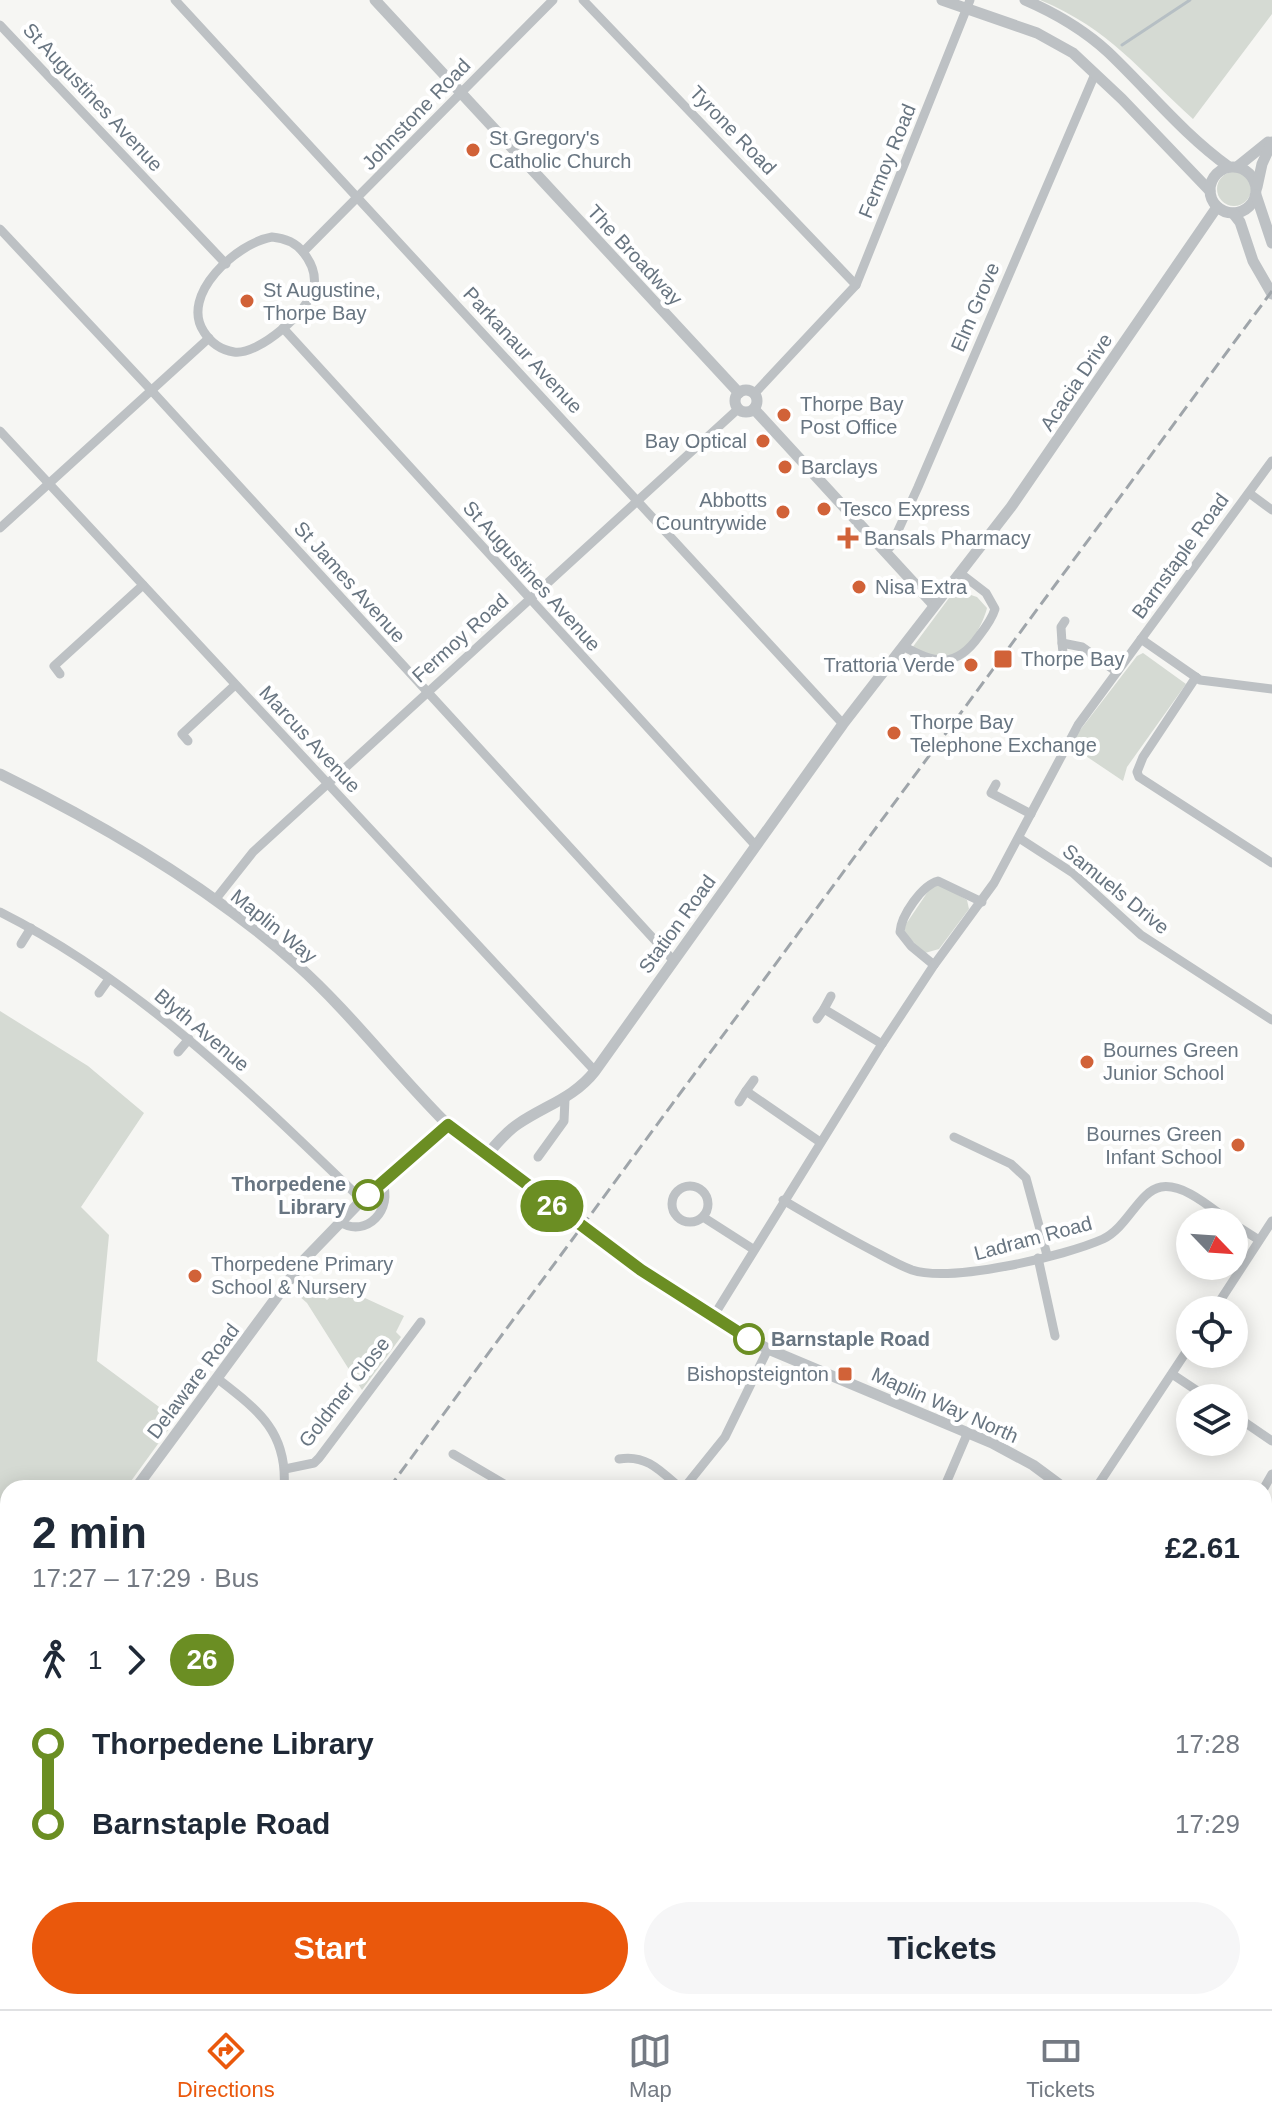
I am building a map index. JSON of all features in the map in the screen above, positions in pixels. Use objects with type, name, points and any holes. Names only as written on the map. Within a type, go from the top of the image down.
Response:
[{"type":"street","name":"Parkanaur Avenue","points":[[175,0],[843,724]]},
{"type":"street","name":"The Broadway","points":[[375,0],[739,393]]},
{"type":"street","name":"Johnstone Road","points":[[303,252],[553,0]]},
{"type":"street","name":"Tyrone Road","points":[[583,0],[856,285]]},
{"type":"street","points":[[942,0],[969,4],[1051,39],[1073,53],[1210,191],[1217,207],[1233,213],[1240,222],[1253,261],[1272,294]]},
{"type":"street","points":[[1025,0],[1066,20],[1106,50],[1178,124],[1233,167],[1249,173],[1272,243]]},
{"type":"street","name":"Fermoy Road","points":[[754,394],[856,285],[969,4]]},
{"type":"street","name":"St Augustines Avenue","points":[[0,25],[226,264]]},
{"type":"street","name":"Elm Grove","points":[[885,552],[891,546],[918,487],[1095,74]]},
{"type":"street","points":[[1210,191],[1216,174],[1233,167],[1272,140]]},
{"type":"street","points":[[1233,213],[1246,209],[1256,192],[1262,163],[1272,140]]},
{"type":"street","name":"Acacia Drive","points":[[813,765],[1050,453],[1217,207]]},
{"type":"street","name":"St James Avenue","points":[[0,229],[673,960]]},
{"type":"street","points":[[272,237],[290,241],[303,252],[312,267],[314,288],[307,302],[283,328],[246,353],[222,349],[199,324],[197,305],[202,291],[226,264],[256,241],[272,237]]},
{"type":"street","name":"St Augustines Avenue","points":[[283,328],[756,846]]},
{"type":"street","points":[[0,528],[209,338]]},
{"type":"street","points":[[750,391],[754,394],[757,401],[754,409],[744,412],[738,409],[735,399],[739,393],[750,391]]},
{"type":"street","name":"Fermoy Road","points":[[215,900],[253,852],[738,409]]},
{"type":"street","points":[[754,409],[934,605]]},
{"type":"street","name":"Marcus Avenue","points":[[0,431],[595,1071]]},
{"type":"street","name":"Barnstaple Road","points":[[713,1317],[882,1044],[934,965],[982,902],[1074,732],[1272,461]]},
{"type":"street","points":[[1249,493],[1272,510]]},
{"type":"street","points":[[903,646],[921,657],[946,661],[966,652],[975,643],[995,609],[986,593],[960,573]]},
{"type":"street","points":[[46,658],[57,670],[143,585]]},
{"type":"street","points":[[1056,664],[1063,653],[1061,627],[1065,621]]},
{"type":"street","points":[[1141,639],[1200,680],[1272,689]]},
{"type":"street","points":[[1062,643],[1082,647],[1117,672]]},
{"type":"street","points":[[1196,677],[1139,766],[1139,777],[1272,863]]},
{"type":"street","points":[[174,726],[185,737],[235,685]]},
{"type":"street","name":"Station Road","points":[[487,1155],[514,1126],[565,1099],[586,1082],[813,765]]},
{"type":"street","name":"Maplin Way","points":[[0,774],[112,834],[215,900],[297,965],[371,1039],[448,1125],[487,1155]]},
{"type":"street","points":[[991,793],[1031,814]]},
{"type":"street","name":"Samuels Drive","points":[[1019,838],[1073,873],[1141,935],[1272,1020]]},
{"type":"street","points":[[934,965],[900,932],[901,921],[920,895],[930,883],[938,881],[982,902]]},
{"type":"street","name":"Blyth Avenue","points":[[0,912],[31,928],[109,979],[189,1039],[362,1200]]},
{"type":"street","points":[[21,944],[31,928]]},
{"type":"street","points":[[99,993],[109,979]]},
{"type":"street","points":[[817,1019],[831,996]]},
{"type":"street","points":[[824,1009],[882,1044]]},
{"type":"street","points":[[178,1052],[189,1039]]},
{"type":"street","points":[[739,1102],[754,1080]]},
{"type":"street","points":[[746,1091],[820,1142]]},
{"type":"street","name":"Station Road","points":[[538,1157],[564,1121],[565,1099]]},
{"type":"street","name":"Delaware Road","points":[[142,1480],[304,1260],[362,1200],[448,1125]]},
{"type":"street","points":[[954,1137],[1011,1164],[1026,1178],[1055,1336]]},
{"type":"street","name":"Maplin Way North","points":[[487,1155],[598,1240],[713,1317],[768,1349],[968,1432],[1024,1460],[1053,1480]]},
{"type":"street","points":[[340,1222],[347,1227],[360,1227],[367,1225],[382,1211],[387,1196],[382,1182]]},
{"type":"street","points":[[685,1187],[700,1189],[708,1202],[703,1217],[692,1222],[680,1220],[672,1205],[675,1193],[685,1187]]},
{"type":"street","name":"Ladram Road","points":[[783,1200],[845,1237],[914,1271],[973,1273],[1102,1239],[1125,1224],[1143,1198],[1161,1187],[1172,1187],[1208,1208]]},
{"type":"street","points":[[703,1217],[753,1249]]},
{"type":"street","points":[[1223,1296],[1271,1226]]},
{"type":"street","name":"Ladram Road","points":[[1248,1233],[1259,1240]]},
{"type":"street","name":"Goldmer Close","points":[[285,1469],[314,1463],[319,1458],[407,1332],[421,1322]]},
{"type":"street","points":[[689,1480],[725,1437],[768,1349]]},
{"type":"street","points":[[1101,1480],[1176,1368]]},
{"type":"street","points":[[1172,1374],[1187,1384]]},
{"type":"street","points":[[218,1379],[264,1418],[279,1444],[284,1480]]},
{"type":"street","points":[[1248,1425],[1272,1441]]},
{"type":"street","points":[[947,1480],[968,1432]]},
{"type":"street","points":[[453,1454],[497,1480]]},
{"type":"street","points":[[619,1459],[632,1457],[648,1462],[672,1480]]},
{"type":"shaded area","points":[[1040,0],[1272,0],[1272,14],[1193,119],[1105,38],[1064,11]]},
{"type":"shaded area","points":[[1234,172],[1246,177],[1251,189],[1246,201],[1234,206],[1222,201],[1217,189],[1222,177]]},
{"type":"shaded area","points":[[959,591],[977,597],[987,608],[969,643],[962,651],[945,659],[933,658],[912,648],[952,594]]},
{"type":"shaded area","points":[[1143,653],[1186,684],[1127,767],[1123,781],[1071,746],[1137,656]]},
{"type":"shaded area","points":[[941,885],[967,900],[969,909],[939,949],[925,953],[905,934],[904,927],[931,887]]},
{"type":"shaded area","points":[[0,1011],[88,1066],[144,1113],[81,1207],[109,1235],[97,1361],[170,1415],[171,1426],[132,1480],[0,1480]]},
{"type":"shaded area","points":[[308,1283],[327,1300],[341,1287],[404,1316],[396,1332],[401,1337],[362,1390],[307,1303],[298,1295]]},
{"type":"waterway","points":[[1122,45],[1190,0]]},
{"type":"railway","points":[[395,1480],[1272,291]]},
{"type":"bus line","name":"26","points":[[368,1195],[448,1125],[641,1270],[749,1339]]},
{"type":"place","name":"St Gregory's Catholic Church","points":[[473,150]]},
{"type":"place","name":"St Augustine, Thorpe Bay","points":[[247,301]]},
{"type":"place","name":"Thorpe Bay Post Office","points":[[784,415]]},
{"type":"place","name":"Bay Optical","points":[[763,441]]},
{"type":"place","name":"Barclays","points":[[785,467]]},
{"type":"place","name":"Tesco Express","points":[[824,509]]},
{"type":"place","name":"Abbotts Countrywide","points":[[783,512]]},
{"type":"place","name":"Bansals Pharmacy","points":[[848,538]]},
{"type":"place","name":"Nisa Extra","points":[[859,587]]},
{"type":"place","name":"Thorpe Bay","points":[[1003,659]]},
{"type":"place","name":"Trattoria Verde","points":[[971,665]]},
{"type":"place","name":"Thorpe Bay Telephone Exchange","points":[[894,733]]},
{"type":"place","name":"Bournes Green Junior School","points":[[1087,1062]]},
{"type":"place","name":"Bournes Green Infant School","points":[[1238,1145]]},
{"type":"place","name":"Thorpedene Library","points":[[368,1195]]},
{"type":"place","name":"Thorpedene Primary School & Nursery","points":[[195,1276]]},
{"type":"place","name":"Barnstaple Road","points":[[749,1339]]},
{"type":"place","name":"Bishopsteignton","points":[[845,1374]]}]
